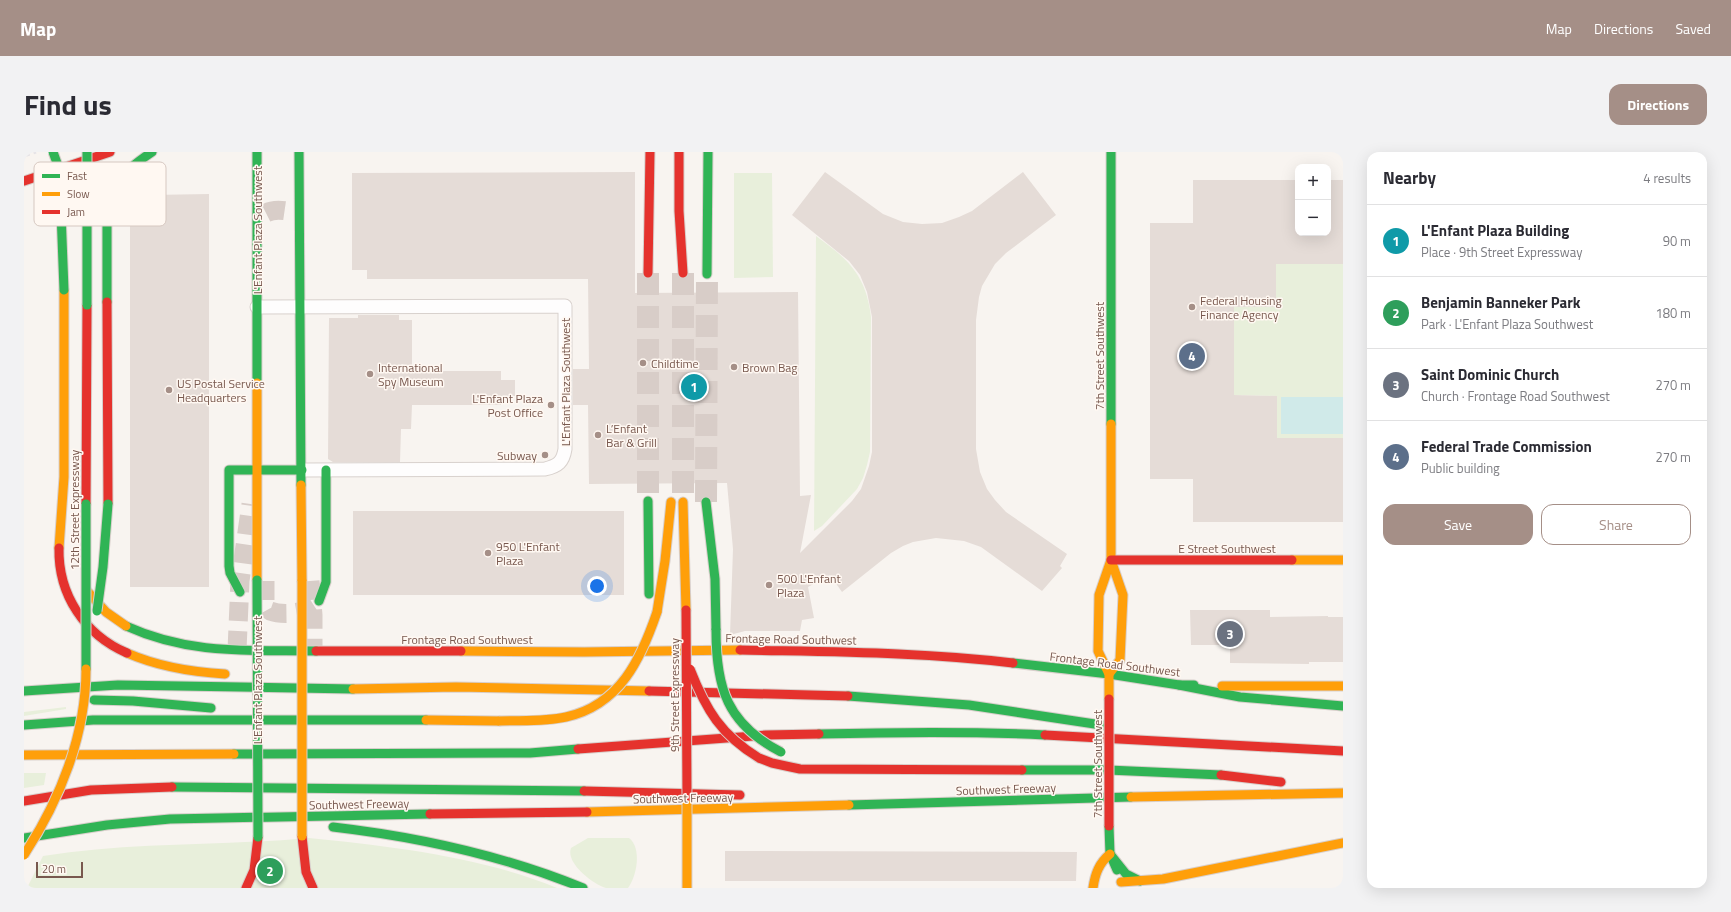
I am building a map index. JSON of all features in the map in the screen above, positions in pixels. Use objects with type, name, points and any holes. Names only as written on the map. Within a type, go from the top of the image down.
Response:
[{"type":"main road","points":[[53,152],[57,162]]},
{"type":"main road","points":[[80,162],[110,152]]},
{"type":"main road","points":[[140,162],[152,152]]},
{"type":"main road","name":"L'Enfant Plaza Southwest","points":[[246,888],[253,873],[256,861],[258,836],[257,152]]},
{"type":"main road","points":[[299,152],[302,470],[302,836],[306,872],[313,888]]},
{"type":"main road","points":[[648,273],[650,152]]},
{"type":"main road","points":[[679,152],[679,211],[683,273]]},
{"type":"main road","points":[[707,274],[708,152]]},
{"type":"main road","name":"7th Street Southwest","points":[[1112,152],[1111,560],[1099,595],[1098,651],[1109,674],[1110,854],[1117,868],[1121,885]]},
{"type":"main road","points":[[24,181],[34,178]]},
{"type":"main road","points":[[673,266],[679,211]]},
{"type":"main road","points":[[62,226],[64,290],[64,490],[60,555],[61,577],[64,588],[74,607],[94,632],[122,653],[146,662],[171,668],[233,674]]},
{"type":"main road","points":[[64,290],[68,226]]},
{"type":"main road","name":"12th Street Expressway","points":[[24,855],[40,830],[60,786],[78,734],[86,693],[87,226]]},
{"type":"main road","points":[[86,693],[94,654],[97,613],[107,536],[107,226]]},
{"type":"main road","points":[[240,592],[230,573],[229,566],[229,470],[258,470]]},
{"type":"main road","name":"L'Enfant Plaza Southwest","points":[[258,470],[302,470]]},
{"type":"main road","points":[[319,601],[326,582],[326,470]]},
{"type":"main road","points":[[64,490],[69,540]]},
{"type":"main road","points":[[648,501],[653,612]]},
{"type":"main road","points":[[24,725],[93,720],[317,719],[498,721],[551,719],[575,715],[586,710],[618,687],[641,656],[665,561],[671,502]]},
{"type":"main road","name":"9th Street Expressway","points":[[683,502],[686,610],[687,888]]},
{"type":"main road","points":[[706,502],[715,580],[718,673],[726,701],[732,712],[748,730],[769,747],[792,756]]},
{"type":"main road","name":"7th Street Southwest","points":[[1109,674],[1120,660],[1123,595],[1111,560]]},
{"type":"main road","name":"E Street Southwest","points":[[1111,560],[1343,560]]},
{"type":"main road","name":"Frontage Road Southwest","points":[[76,567],[86,590],[106,612],[126,626],[146,635],[181,645],[207,649],[584,652],[740,650],[853,652],[980,659],[1109,674],[1179,685],[1241,687],[1343,686]]},
{"type":"main road","points":[[686,657],[702,700],[716,724],[738,745],[759,758],[772,763],[800,769],[1142,771],[1223,775],[1343,792]]},
{"type":"main road","points":[[249,675],[265,675]]},
{"type":"main road","points":[[289,676],[312,677]]},
{"type":"main road","points":[[366,680],[456,687]]},
{"type":"main road","points":[[24,691],[118,685],[345,689],[456,687],[856,696],[969,705],[1116,727]]},
{"type":"main road","points":[[1179,685],[1240,697],[1343,706]]},
{"type":"main road","points":[[24,695],[61,699]]},
{"type":"main road","points":[[76,700],[133,701],[217,709]]},
{"type":"main road","points":[[232,711],[317,719]]},
{"type":"main road","points":[[1147,731],[1240,745]]},
{"type":"main road","points":[[24,755],[523,753],[766,735],[881,732],[1010,733],[1343,751]]},
{"type":"main road","points":[[819,760],[917,769]]},
{"type":"main road","points":[[24,801],[91,790],[159,787],[606,791],[751,796]]},
{"type":"main road","name":"Southwest Freeway","points":[[24,838],[134,821],[232,818],[638,812],[1343,792]]},
{"type":"main road","points":[[782,797],[932,804]]},
{"type":"main road","points":[[232,818],[381,833],[452,847],[536,870],[583,888]]},
{"type":"main road","points":[[1121,885],[1140,881],[1162,879],[1343,843]]},
{"type":"main road","points":[[1093,888],[1098,868],[1103,860],[1110,854],[1127,876],[1140,881]]},
{"type":"street","name":"L'Enfant Plaza Southwest","points":[[257,307],[565,306],[566,449],[558,465],[545,469],[302,470]]},
{"type":"green space","points":[[734,173],[772,173],[773,277],[734,278]]},
{"type":"green space","points":[[816,236],[837,252],[854,269],[865,290],[869,302],[871,317],[870,452],[867,465],[863,478],[857,489],[822,526],[814,531]]},
{"type":"green space","points":[[1276,264],[1343,264],[1343,397],[1281,397],[1281,434],[1343,434],[1343,438],[1277,438],[1277,396],[1234,395],[1234,307],[1276,307]]},
{"type":"green space","points":[[66,707],[66,709],[24,716],[24,712]]},
{"type":"green space","points":[[24,773],[46,773],[44,785],[24,788]]},
{"type":"green space","points":[[309,838],[435,854],[498,868],[557,888],[27,888],[43,856],[109,848]]},
{"type":"green space","points":[[588,838],[629,838],[633,843],[636,848],[637,862],[634,877],[628,888],[606,888],[601,886],[588,878],[576,866],[570,854],[571,848]]},
{"type":"water","points":[[1281,397],[1343,397],[1343,434],[1281,434]]},
{"type":"building","points":[[635,172],[635,293],[798,292],[800,496],[811,495],[800,553],[852,501],[861,489],[869,466],[872,452],[872,317],[867,292],[860,275],[849,261],[792,215],[825,172],[883,214],[903,222],[922,224],[942,223],[972,211],[1023,172],[1056,215],[1006,253],[995,264],[982,286],[976,320],[976,449],[980,472],[987,489],[995,500],[1006,512],[1067,554],[1060,566],[1062,568],[1042,591],[981,547],[964,541],[936,538],[913,542],[903,546],[891,553],[842,592],[830,575],[808,587],[814,618],[802,620],[800,631],[745,631],[730,635],[733,549],[727,483],[589,484],[588,405],[573,405],[573,369],[589,369],[588,279],[367,279],[367,270],[352,270],[352,173]]},
{"type":"building","points":[[1193,180],[1295,180],[1295,236],[1331,236],[1331,180],[1343,180],[1343,264],[1276,264],[1276,307],[1234,307],[1234,395],[1277,396],[1277,438],[1343,438],[1343,522],[1193,522],[1193,479],[1150,479],[1150,223],[1193,223]]},
{"type":"building","name":"US Postal Service Headquarters","points":[[209,194],[209,587],[130,587],[130,226],[166,226],[166,195]]},
{"type":"building","name":"International Spy Museum","points":[[358,315],[399,315],[399,320],[412,320],[412,371],[501,371],[501,380],[515,380],[515,396],[501,396],[501,405],[412,405],[411,429],[401,429],[400,462],[333,462],[328,459],[329,318],[358,318]]},
{"type":"building","name":"950 L'Enfant Plaza","points":[[353,511],[624,511],[624,595],[353,595]]},
{"type":"building","points":[[1190,610],[1270,610],[1270,617],[1343,617],[1343,662],[1309,662],[1309,664],[1230,663],[1230,645],[1191,645]]},
{"type":"building","points":[[725,851],[1077,852],[1076,881],[725,881]]},
{"type":"tunnel","points":[[266,213],[278,210],[291,212]]},
{"type":"tunnel","points":[[648,273],[648,501]]},
{"type":"tunnel","points":[[683,273],[683,502]]},
{"type":"tunnel","points":[[706,502],[707,274]]},
{"type":"tunnel","points":[[237,650],[240,581],[251,504]]},
{"type":"tunnel","points":[[265,581],[265,602],[270,611],[276,613],[295,613],[307,610],[317,604]]},
{"type":"tunnel","points":[[310,581],[313,615],[313,650]]},
{"type":"railway","points":[[24,156],[36,152]]},
{"type":"traffic: fast","points":[[53,152],[57,162]]},
{"type":"traffic: fast","points":[[87,152],[87,162]]},
{"type":"traffic: fast","points":[[138,162],[152,152]]},
{"type":"traffic: fast","points":[[257,152],[257,383]]},
{"type":"traffic: fast","points":[[299,152],[301,485]]},
{"type":"traffic: fast","points":[[707,274],[708,152]]},
{"type":"traffic: fast","points":[[1111,152],[1111,424]]},
{"type":"traffic: fast","points":[[62,226],[64,290]]},
{"type":"traffic: fast","points":[[87,226],[87,305]]},
{"type":"traffic: fast","points":[[107,226],[107,302]]},
{"type":"traffic: fast","points":[[240,592],[230,573],[229,566],[229,470],[302,470]]},
{"type":"traffic: fast","points":[[319,601],[326,582],[326,470]]},
{"type":"traffic: fast","points":[[648,501],[649,594]]},
{"type":"traffic: fast","points":[[706,502],[715,579],[716,630]]},
{"type":"traffic: fast","points":[[86,504],[86,669]]},
{"type":"traffic: fast","points":[[97,611],[103,567],[108,504]]},
{"type":"traffic: fast","points":[[257,580],[258,837]]},
{"type":"traffic: fast","points":[[126,626],[173,642],[196,646],[243,650],[316,651]]},
{"type":"traffic: fast","points":[[716,630],[719,670],[722,687],[728,702],[748,729],[763,741],[781,752]]},
{"type":"traffic: fast","points":[[1013,663],[1109,674],[1179,685],[1194,685]]},
{"type":"traffic: fast","points":[[24,691],[118,685],[353,689]]},
{"type":"traffic: fast","points":[[1179,685],[1240,697],[1343,706]]},
{"type":"traffic: fast","points":[[848,696],[969,705],[1108,726]]},
{"type":"traffic: fast","points":[[94,700],[133,701],[211,708]]},
{"type":"traffic: fast","points":[[24,725],[93,720],[426,720]]},
{"type":"traffic: fast","points":[[819,734],[932,732],[1045,735]]},
{"type":"traffic: fast","points":[[234,754],[530,753],[578,749]]},
{"type":"traffic: fast","points":[[1022,770],[1108,770],[1221,775]]},
{"type":"traffic: fast","points":[[172,787],[584,791]]},
{"type":"traffic: fast","points":[[849,805],[1131,797]]},
{"type":"traffic: fast","points":[[24,838],[107,825],[170,819],[430,814]]},
{"type":"traffic: fast","points":[[1109,826],[1110,854],[1117,870]]},
{"type":"traffic: fast","points":[[333,827],[397,836],[460,849],[522,866],[583,888]]},
{"type":"traffic: fast","points":[[1110,854],[1126,874],[1140,881]]},
{"type":"traffic: slow","points":[[59,548],[64,477],[64,290]]},
{"type":"traffic: slow","points":[[257,383],[257,580]]},
{"type":"traffic: slow","points":[[1109,699],[1109,674],[1098,651],[1099,595],[1111,560],[1111,424]]},
{"type":"traffic: slow","points":[[301,485],[302,581]]},
{"type":"traffic: slow","points":[[657,612],[665,561],[671,502]]},
{"type":"traffic: slow","points":[[683,502],[686,610]]},
{"type":"traffic: slow","points":[[1109,674],[1120,660],[1123,595],[1111,560]]},
{"type":"traffic: slow","points":[[1292,560],[1343,560]]},
{"type":"traffic: slow","points":[[302,581],[302,836]]},
{"type":"traffic: slow","points":[[87,591],[106,612],[126,626]]},
{"type":"traffic: slow","points":[[499,721],[558,719],[585,711],[601,702],[626,678],[644,647],[657,612]]},
{"type":"traffic: slow","points":[[461,651],[584,652],[740,650]]},
{"type":"traffic: slow","points":[[127,653],[151,662],[175,668],[225,674]]},
{"type":"traffic: slow","points":[[24,855],[49,812],[68,766],[76,742],[81,718],[85,694],[86,669]]},
{"type":"traffic: slow","points":[[1222,686],[1343,686]]},
{"type":"traffic: slow","points":[[353,689],[456,687],[649,691]]},
{"type":"traffic: slow","points":[[426,720],[499,721]]},
{"type":"traffic: slow","points":[[24,755],[234,754]]},
{"type":"traffic: slow","points":[[1131,797],[1343,793]]},
{"type":"traffic: slow","points":[[687,797],[687,888]]},
{"type":"traffic: slow","points":[[587,812],[849,805]]},
{"type":"traffic: slow","points":[[1121,882],[1163,879],[1343,843]]},
{"type":"traffic: slow","points":[[1093,888],[1098,869],[1110,854]]},
{"type":"traffic: jam","points":[[80,162],[110,152]]},
{"type":"traffic: jam","points":[[648,273],[650,152]]},
{"type":"traffic: jam","points":[[679,152],[679,211],[683,273]]},
{"type":"traffic: jam","points":[[24,181],[34,178]]},
{"type":"traffic: jam","points":[[107,302],[108,504]]},
{"type":"traffic: jam","points":[[86,504],[87,305]]},
{"type":"traffic: jam","points":[[59,548],[63,582],[77,611],[99,636],[127,653]]},
{"type":"traffic: jam","points":[[1111,560],[1292,560]]},
{"type":"traffic: jam","points":[[686,610],[687,797]]},
{"type":"traffic: jam","points":[[740,650],[911,655],[979,659],[1013,663]]},
{"type":"traffic: jam","points":[[316,651],[461,651]]},
{"type":"traffic: jam","points":[[690,669],[702,697],[716,720],[734,740],[759,758]]},
{"type":"traffic: jam","points":[[649,691],[848,696]]},
{"type":"traffic: jam","points":[[1109,699],[1109,826]]},
{"type":"traffic: jam","points":[[578,749],[766,735],[819,734]]},
{"type":"traffic: jam","points":[[1045,735],[1343,751]]},
{"type":"traffic: jam","points":[[759,758],[772,763],[800,769],[1022,770]]},
{"type":"traffic: jam","points":[[1221,775],[1281,782]]},
{"type":"traffic: jam","points":[[24,801],[91,790],[172,787]]},
{"type":"traffic: jam","points":[[584,791],[740,795]]},
{"type":"traffic: jam","points":[[430,814],[587,812]]},
{"type":"traffic: jam","points":[[302,836],[306,872],[313,888]]},
{"type":"traffic: jam","points":[[246,888],[254,870],[258,837]]},
{"type":"place","name":"Federal Housing Finance Agency","points":[[1192,307]]},
{"type":"place","name":"Federal Trade Commission","points":[[1192,356]]},
{"type":"place","name":"Childtime","points":[[643,363]]},
{"type":"place","name":"Brown Bag","points":[[734,367]]},
{"type":"place","name":"International Spy Museum","points":[[370,374]]},
{"type":"place","name":"L'Enfant Plaza Building","points":[[694,387]]},
{"type":"place","name":"US Postal Service Headquarters","points":[[169,390]]},
{"type":"place","name":"L'Enfant Plaza Post Office","points":[[551,405]]},
{"type":"place","name":"L’Enfant Bar & Grill","points":[[598,435]]},
{"type":"place","name":"Subway","points":[[545,455]]},
{"type":"place","name":"950 L'Enfant Plaza","points":[[488,553]]},
{"type":"place","name":"500 L'Enfant Plaza","points":[[769,585]]},
{"type":"place","name":"Saint Dominic Church","points":[[1230,634]]},
{"type":"place","name":"Benjamin Banneker Park","points":[[270,871]]}]
